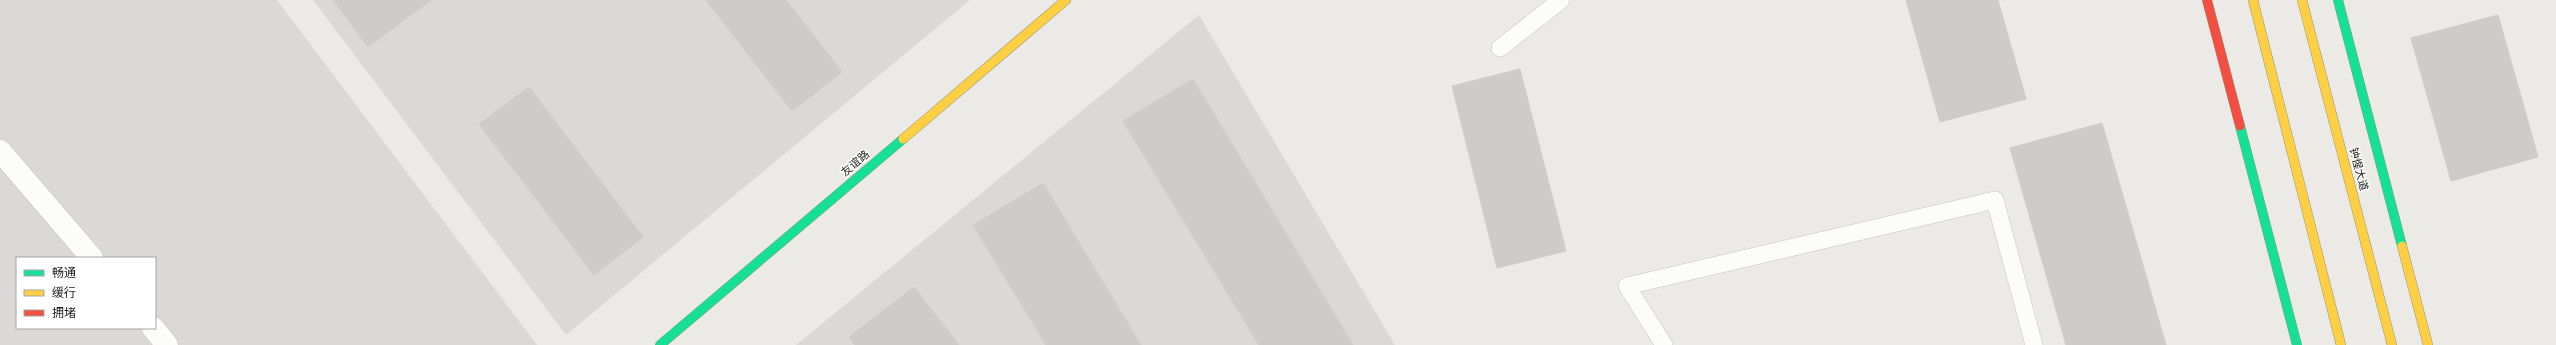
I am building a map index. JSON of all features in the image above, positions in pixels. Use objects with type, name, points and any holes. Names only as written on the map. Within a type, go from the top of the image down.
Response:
[{"type":"main road","name":"友谊路","points":[[660,345],[1066,0]]},
{"type":"main road","points":[[2207,0],[2297,345]]},
{"type":"main road","points":[[2253,0],[2341,345]]},
{"type":"main road","name":"钟惺大道","points":[[2302,0],[2392,345]]},
{"type":"main road","points":[[2338,0],[2428,345]]},
{"type":"street","points":[[0,151],[91,257]]},
{"type":"street","points":[[154,329],[167,345]]},
{"type":"lane","points":[[1500,48],[1561,0]]},
{"type":"lane","points":[[1664,345],[1627,286],[1995,200],[2034,345]]},
{"type":"shaded area","points":[[0,0],[277,0],[537,345],[0,345]]},
{"type":"shaded area","points":[[313,0],[970,0],[566,335]]},
{"type":"shaded area","points":[[1199,15],[1395,345],[796,345]]},
{"type":"building","points":[[333,0],[431,0],[368,47]]},
{"type":"building","points":[[706,0],[786,0],[842,72],[792,111]]},
{"type":"building","points":[[1906,0],[1998,0],[2026,99],[1940,122]]},
{"type":"building","points":[[2498,15],[2538,157],[2451,181],[2411,38]]},
{"type":"building","points":[[1520,69],[1566,251],[1497,268],[1452,86]]},
{"type":"building","points":[[1193,79],[1353,345],[1259,345],[1123,121]]},
{"type":"building","points":[[529,87],[643,237],[594,275],[479,124]]},
{"type":"building","points":[[2102,123],[2166,345],[2066,345],[2010,148]]},
{"type":"building","points":[[1043,183],[1141,345],[1046,345],[973,225]]},
{"type":"building","points":[[914,287],[959,345],[855,345],[849,337]]},
{"type":"traffic: fast","points":[[2338,0],[2402,246]]},
{"type":"traffic: fast","points":[[2240,126],[2297,345]]},
{"type":"traffic: fast","points":[[660,345],[903,139]]},
{"type":"traffic: slow","points":[[903,139],[1066,0]]},
{"type":"traffic: slow","points":[[2253,0],[2341,345]]},
{"type":"traffic: slow","points":[[2302,0],[2392,345]]},
{"type":"traffic: slow","points":[[2402,246],[2428,345]]},
{"type":"traffic: jam","points":[[2207,0],[2240,126]]}]
